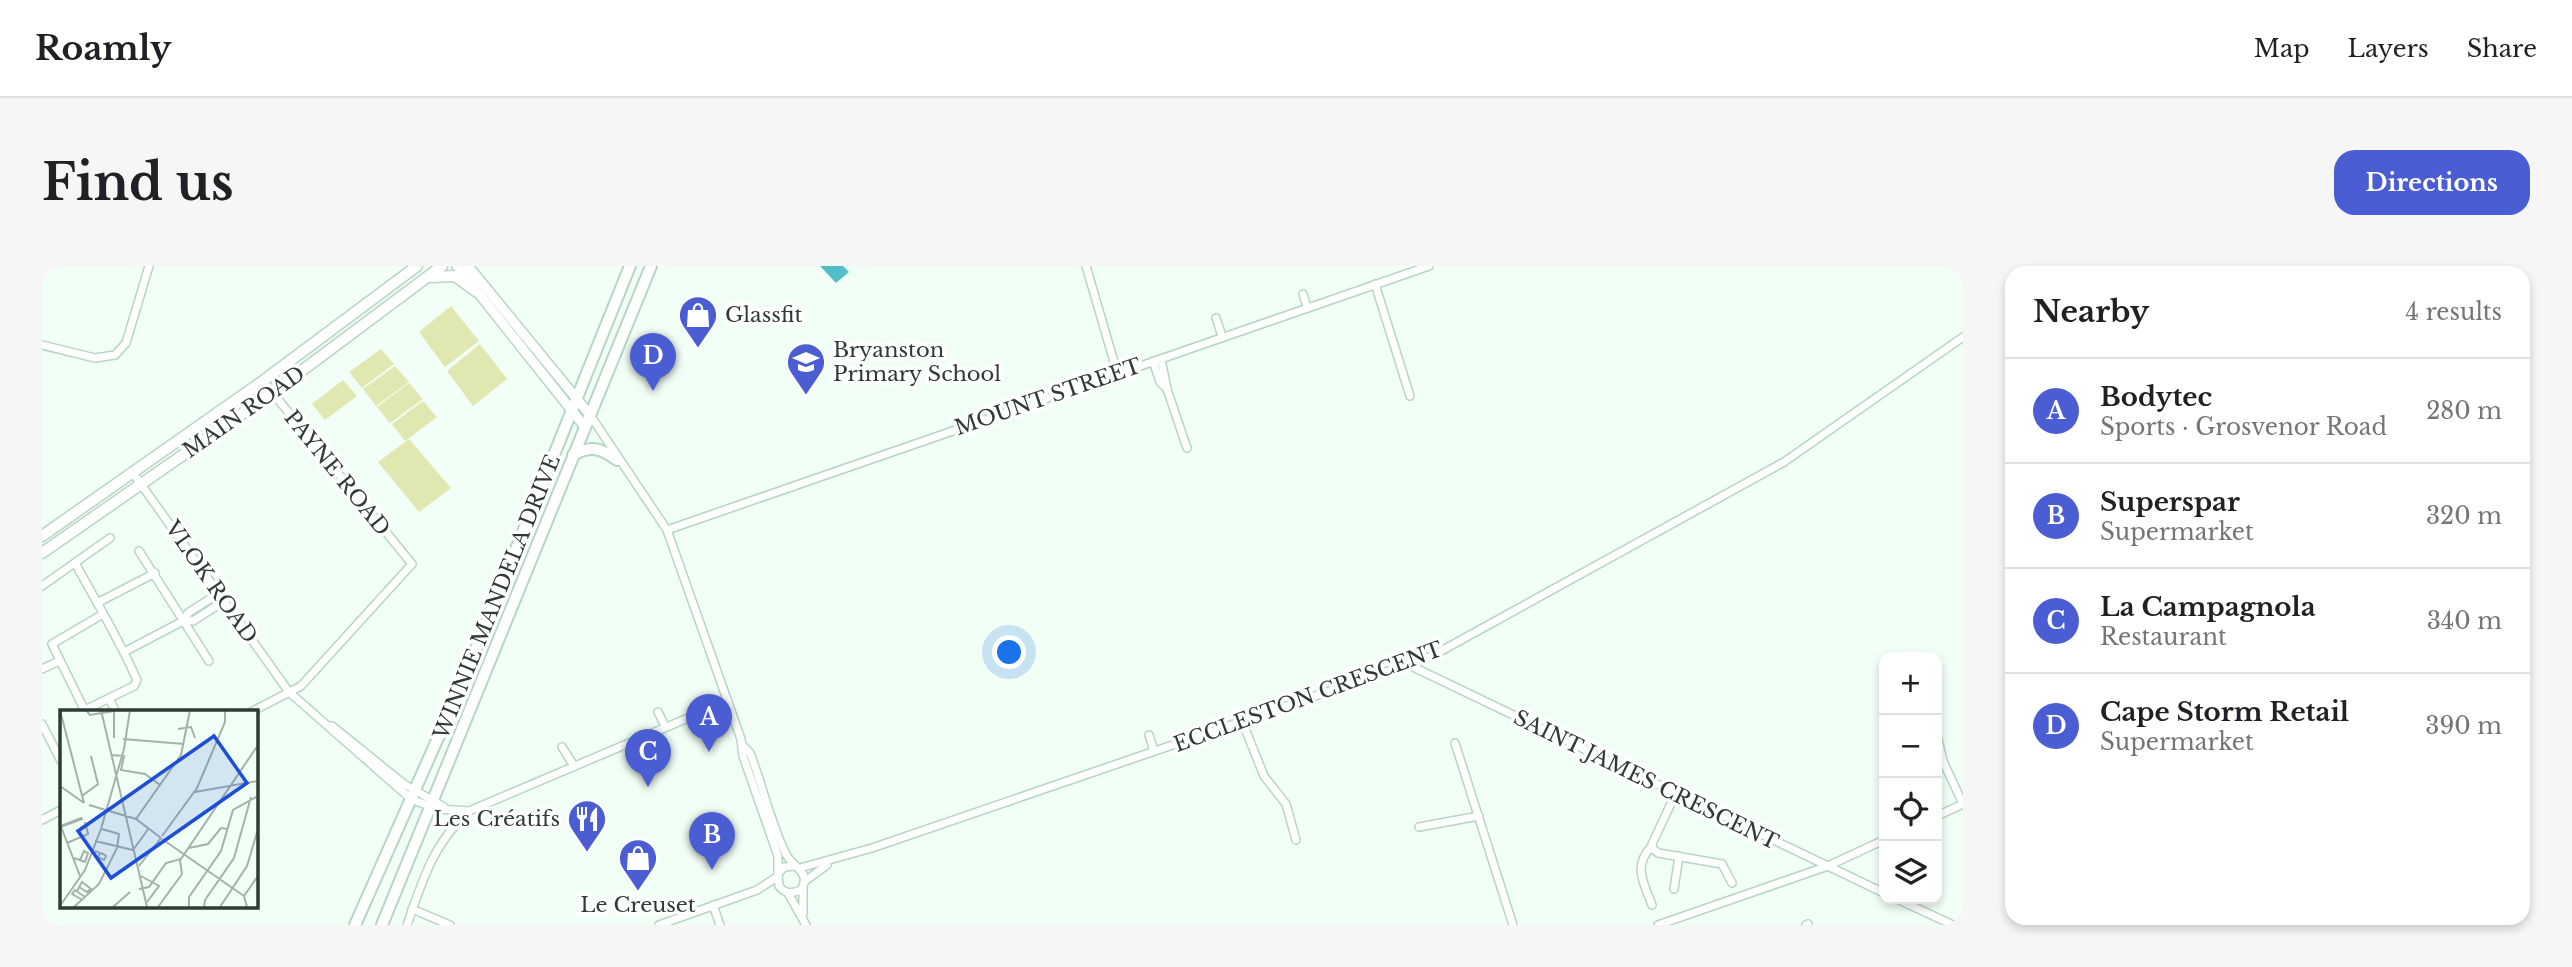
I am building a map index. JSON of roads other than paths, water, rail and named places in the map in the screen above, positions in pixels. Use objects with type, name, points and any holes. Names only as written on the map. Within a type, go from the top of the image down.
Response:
[{"type":"main road","name":"MAIN ROAD","points":[[42,536],[263,381],[416,266]]},
{"type":"main road","name":"MAIN ROAD","points":[[42,553],[272,393],[442,266]]},
{"type":"main road","name":"WINNIE MANDELA DRIVE","points":[[382,925],[651,266]]},
{"type":"main road","name":"WINNIE MANDELA DRIVE","points":[[355,925],[413,795],[578,401],[629,269]]},
{"type":"main road","points":[[428,278],[443,274],[456,276],[477,292]]},
{"type":"main road","points":[[572,456],[583,449],[595,448],[617,460]]},
{"type":"street","points":[[42,345],[95,358],[115,355],[126,343],[149,266]]},
{"type":"street","points":[[457,266],[572,414],[585,428],[597,430]]},
{"type":"street","points":[[468,266],[590,415],[617,460],[667,530],[743,746],[753,760],[785,851],[798,867],[805,883],[801,896],[805,922]]},
{"type":"street","points":[[1086,266],[1117,372]]},
{"type":"street","name":"MOUNT STREET","points":[[667,530],[1429,266]]},
{"type":"street","points":[[1375,284],[1410,396]]},
{"type":"street","points":[[1303,294],[1307,307]]},
{"type":"street","points":[[1216,318],[1222,336]]},
{"type":"street","name":"ECCLESTON CRESCENT","points":[[798,867],[837,860],[1409,665],[1449,647],[1784,462],[1963,337]]},
{"type":"street","points":[[1157,360],[1187,448]]},
{"type":"street","name":"PAYNE ROAD","points":[[263,381],[412,564],[301,686],[289,692]]},
{"type":"street","name":"VLOK ROAD","points":[[133,472],[289,692],[381,776],[431,803]]},
{"type":"street","points":[[42,586],[110,538]]},
{"type":"street","points":[[139,551],[209,661]]},
{"type":"street","points":[[75,563],[124,652],[137,681],[91,708],[83,707],[52,646],[54,640],[103,614]]},
{"type":"street","points":[[97,603],[155,573]]},
{"type":"street","points":[[185,620],[188,613],[219,593]]},
{"type":"street","points":[[124,652],[185,620],[193,621],[224,601]]},
{"type":"street","points":[[42,669],[59,661]]},
{"type":"street","name":"SAINT JAMES CRESCENT","points":[[1409,665],[1879,891]]},
{"type":"street","points":[[255,710],[289,692]]},
{"type":"street","points":[[109,699],[115,710]]},
{"type":"street","points":[[407,925],[439,843],[469,811],[728,701]]},
{"type":"street","points":[[658,712],[665,726]]},
{"type":"street","points":[[1242,722],[1264,776],[1286,804],[1296,840]]},
{"type":"street","points":[[42,724],[60,759]]},
{"type":"street","points":[[1149,735],[1154,751]]},
{"type":"street","points":[[1455,743],[1513,925]]},
{"type":"street","points":[[743,746],[743,756],[778,856],[778,876],[805,922]]},
{"type":"street","points":[[562,747],[574,766]]},
{"type":"street","points":[[1942,757],[1963,804],[1942,814]]},
{"type":"street","points":[[1652,905],[1639,874],[1643,856],[1652,846],[1675,795]]},
{"type":"street","points":[[431,803],[469,811]]},
{"type":"street","points":[[42,820],[60,811]]},
{"type":"street","points":[[1419,827],[1479,816]]},
{"type":"street","points":[[1658,925],[1828,866],[1882,841]]},
{"type":"street","points":[[1652,846],[1658,853],[1722,864],[1732,883]]},
{"type":"street","points":[[1674,890],[1679,856]]},
{"type":"street","name":"ECCLESTON CRESCENT","points":[[805,883],[837,860]]},
{"type":"street","points":[[659,925],[757,890],[778,876],[784,867],[798,867]]},
{"type":"street","points":[[757,890],[795,893],[805,883]]},
{"type":"street","points":[[1908,904],[1953,925]]},
{"type":"street","points":[[713,905],[720,925]]},
{"type":"street","points":[[412,909],[450,925]]},
{"type":"water","points":[[820,266],[843,266],[849,272],[836,283]]},
{"type":"place","name":"Glassfit","points":[[698,349]]},
{"type":"place","name":"Cape Storm Retail","points":[[653,391]]},
{"type":"place","name":"Bryanston Primary School","points":[[806,396]]},
{"type":"place","name":"Bodytec","points":[[709,752]]},
{"type":"place","name":"La Campagnola","points":[[648,787]]},
{"type":"place","name":"Les Créatifs","points":[[587,853]]},
{"type":"place","name":"Superspar","points":[[712,870]]},
{"type":"place","name":"Le Creuset","points":[[638,892]]}]
